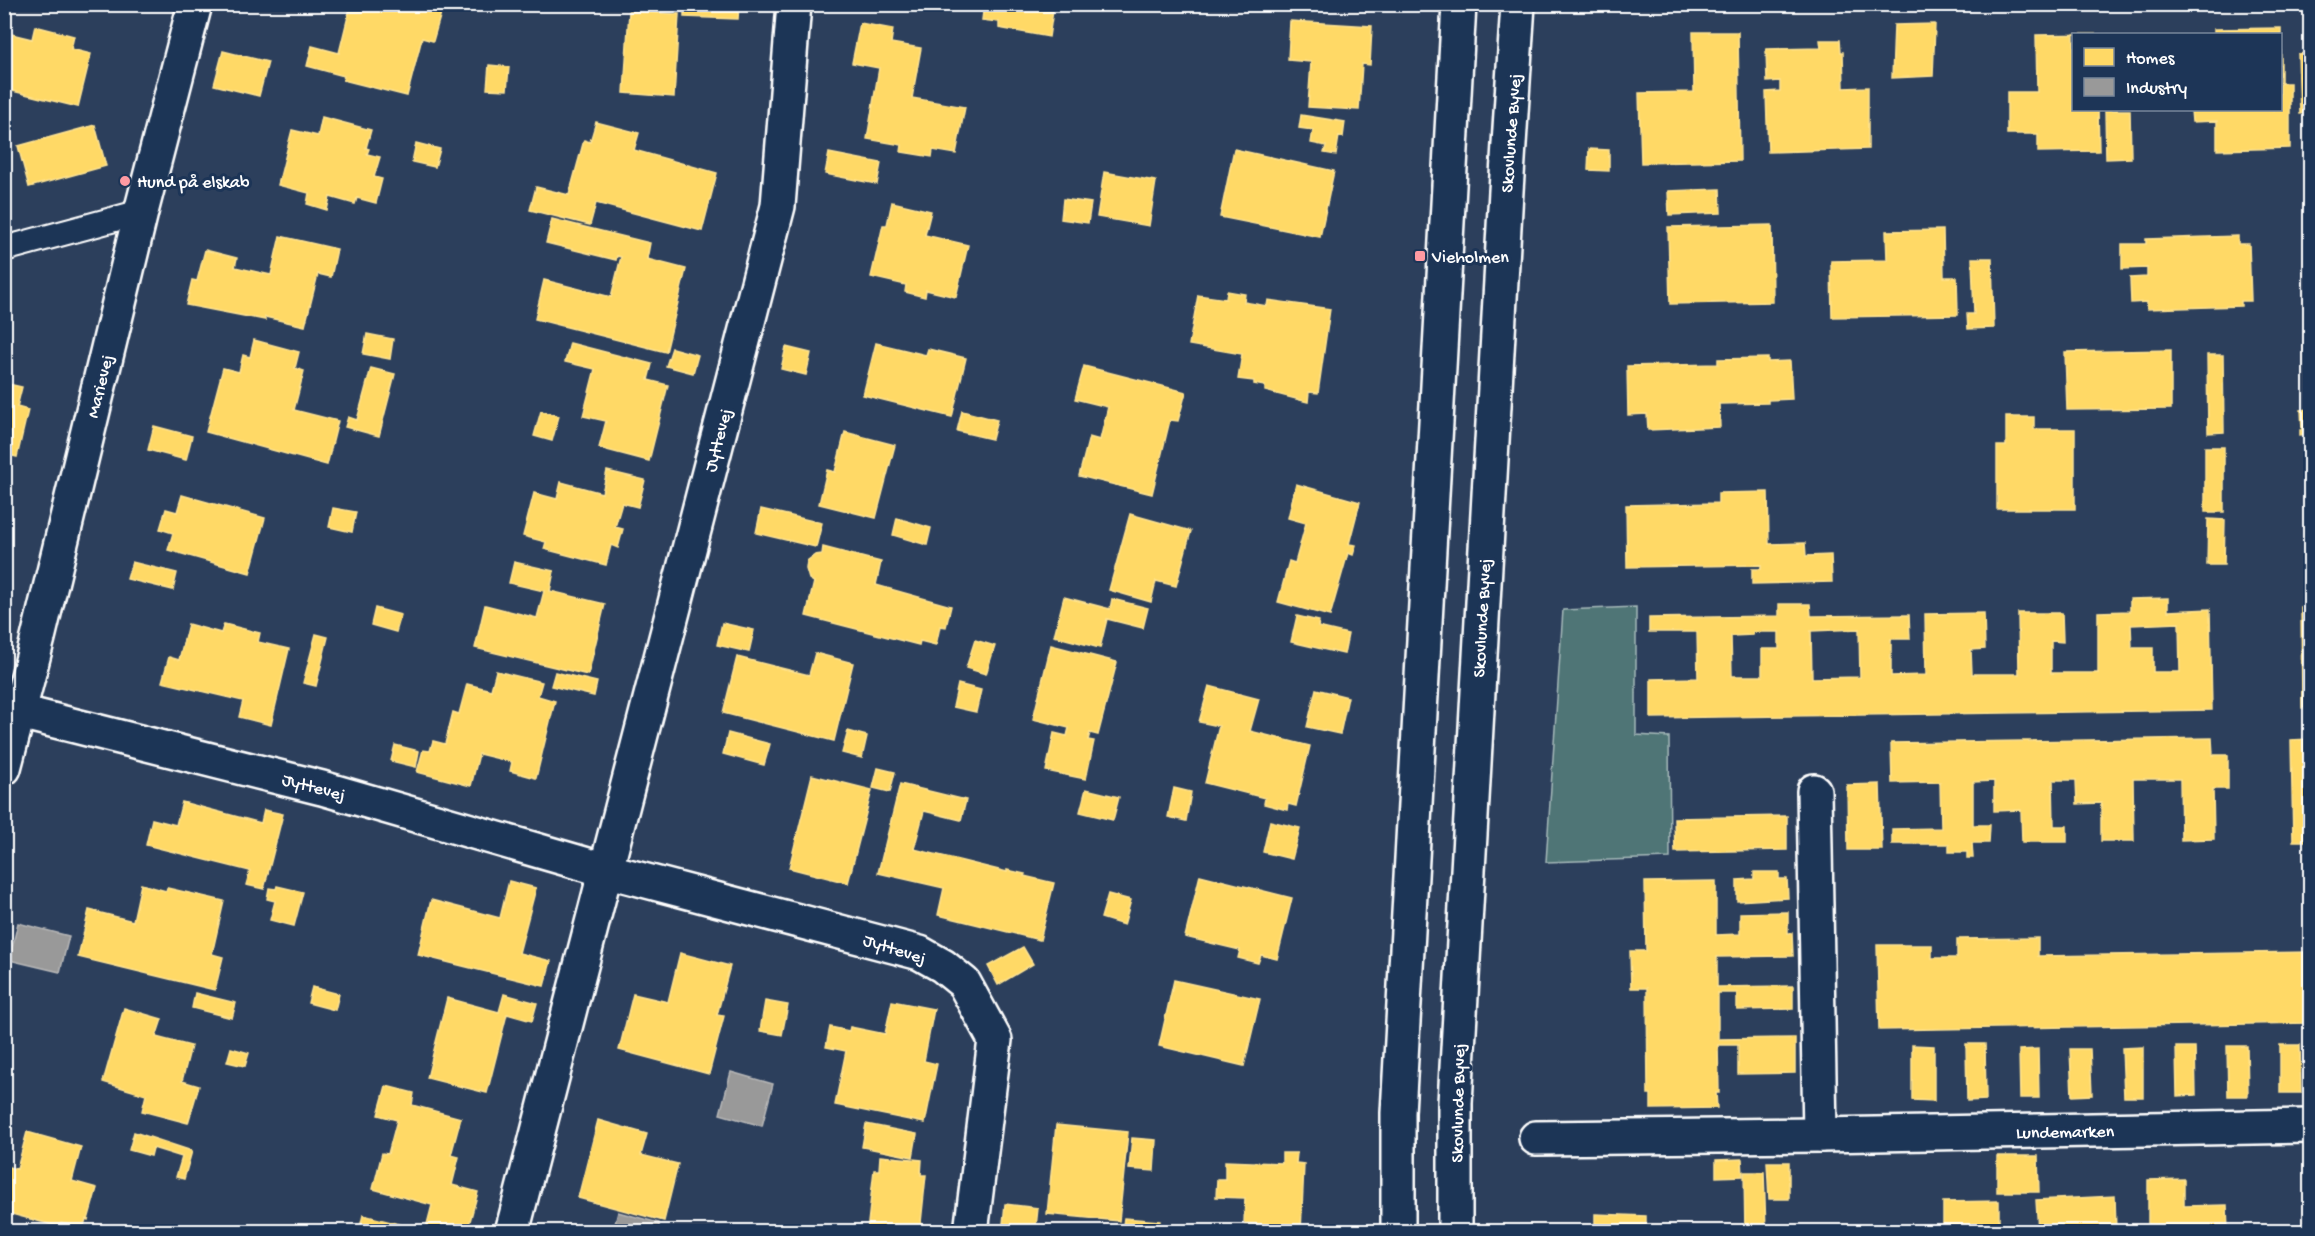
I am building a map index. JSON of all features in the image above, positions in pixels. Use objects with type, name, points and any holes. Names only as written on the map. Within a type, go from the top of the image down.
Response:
[{"type":"street","name":"Marievej","points":[[4,768],[20,712],[141,212],[195,4]]},
{"type":"street","name":"Jyttevej","points":[[512,1232],[778,206],[794,4]]},
{"type":"street","points":[[1398,1232],[1398,1113],[1459,4]]},
{"type":"street","name":"Skovlunde Byvej","points":[[1455,1232],[1456,1079],[1504,215],[1518,4]]},
{"type":"street","name":"Jyttevej","points":[[20,712],[322,788],[605,870],[920,953],[943,966],[964,983],[995,1040],[971,1232]]},
{"type":"street","points":[[1814,791],[1820,1136]]},
{"type":"street","name":"Lundemarken","points":[[1536,1138],[1820,1136],[2310,1126]]},
{"type":"lane","points":[[4,249],[141,212]]},
{"type":"green space","points":[[1636,607],[1636,735],[1669,737],[1670,858],[1546,862],[1563,610]]},
{"type":"building: Homes","points":[[351,4],[408,4],[441,13],[433,41],[422,38],[407,96],[343,80],[344,76],[307,66],[312,46],[339,53]]},
{"type":"building: Homes","points":[[669,4],[739,4],[738,19],[684,17],[684,8],[669,7]]},
{"type":"building: Homes","points":[[984,4],[1054,4],[1049,37],[999,28],[999,22],[982,20]]},
{"type":"building: Homes","points":[[629,11],[679,14],[674,97],[624,93]]},
{"type":"building: Homes","points":[[1290,21],[1372,26],[1370,65],[1362,64],[1359,110],[1308,107],[1311,62],[1288,60]]},
{"type":"building: Homes","points":[[860,23],[893,29],[891,43],[921,48],[912,98],[965,107],[956,154],[933,150],[932,157],[901,152],[902,145],[867,139],[879,68],[852,63]]},
{"type":"building: Homes","points":[[1935,24],[1933,76],[1892,78],[1894,25]]},
{"type":"building: Homes","points":[[35,26],[74,36],[71,49],[91,54],[78,107],[4,89],[4,42],[7,33],[32,39]]},
{"type":"building: Homes","points":[[2281,28],[2281,33],[2214,33],[2214,29]]},
{"type":"building: Homes","points":[[1693,32],[1738,32],[1740,161],[1641,163],[1639,93],[1694,92]]},
{"type":"building: Homes","points":[[2072,34],[2072,111],[2098,111],[2099,151],[2038,152],[2038,134],[2007,134],[2007,92],[2037,92],[2036,35]]},
{"type":"building: Homes","points":[[1820,40],[1840,40],[1841,52],[1843,52],[1844,88],[1868,87],[1868,149],[1768,152],[1766,92],[1780,91],[1780,81],[1767,82],[1766,49],[1821,48]]},
{"type":"building: Homes","points":[[223,51],[268,62],[259,96],[214,85]]},
{"type":"building: Homes","points":[[2310,53],[2310,113],[2300,114],[2298,54]]},
{"type":"building: Homes","points":[[489,65],[509,67],[507,90],[487,89]]},
{"type":"building: Homes","points":[[2282,83],[2290,83],[2290,148],[2217,150],[2217,121],[2192,122],[2191,111],[2282,111]]},
{"type":"building: Homes","points":[[2105,111],[2130,111],[2131,158],[2106,159]]},
{"type":"building: Homes","points":[[1301,115],[1345,122],[1343,137],[1339,136],[1336,155],[1324,153],[1326,146],[1311,143],[1313,130],[1299,128]]},
{"type":"building: Homes","points":[[322,117],[371,130],[366,148],[369,149],[367,154],[380,157],[374,177],[382,179],[376,203],[357,198],[355,204],[330,197],[327,210],[307,204],[309,193],[278,185],[292,130],[318,136]]},
{"type":"building: Homes","points":[[596,122],[639,133],[634,150],[717,173],[702,231],[596,203],[590,225],[530,210],[536,187],[569,195],[584,140],[590,142]]},
{"type":"building: Homes","points":[[95,125],[106,166],[29,187],[18,146]]},
{"type":"building: Homes","points":[[416,143],[440,149],[435,167],[412,162]]},
{"type":"building: Homes","points":[[1234,149],[1334,171],[1320,237],[1220,217]]},
{"type":"building: Homes","points":[[1589,149],[1609,150],[1609,171],[1588,170]]},
{"type":"building: Homes","points":[[829,153],[881,163],[877,184],[825,174]]},
{"type":"building: Homes","points":[[1104,172],[1156,181],[1149,226],[1097,217]]},
{"type":"building: Homes","points":[[1720,189],[1721,213],[1669,215],[1668,191]]},
{"type":"building: Homes","points":[[1063,199],[1091,203],[1088,223],[1061,219]]},
{"type":"building: Homes","points":[[892,202],[931,211],[925,235],[968,245],[956,297],[926,290],[925,297],[905,292],[906,285],[871,277],[883,225],[887,225]]},
{"type":"building: Homes","points":[[552,219],[650,243],[647,259],[686,269],[666,352],[535,319],[544,280],[611,297],[621,257],[617,256],[616,260],[546,243]]},
{"type":"building: Homes","points":[[1772,225],[1773,302],[1670,304],[1668,227]]},
{"type":"building: Homes","points":[[1943,230],[1944,277],[1957,277],[1958,315],[1832,317],[1831,261],[1887,260],[1886,231]]},
{"type":"building: Homes","points":[[280,236],[337,249],[331,277],[318,274],[305,326],[265,317],[265,320],[186,305],[192,280],[197,281],[205,250],[237,258],[235,267],[271,275]]},
{"type":"building: Homes","points":[[2238,236],[2238,244],[2249,244],[2251,301],[2241,301],[2241,306],[2147,309],[2147,302],[2131,303],[2130,278],[2147,277],[2147,268],[2122,269],[2122,244],[2146,244],[2146,239]]},
{"type":"building: Homes","points":[[1972,258],[1992,258],[1994,328],[1968,329],[1967,314],[1974,314]]},
{"type":"building: Homes","points":[[1227,291],[1245,294],[1244,302],[1267,306],[1268,300],[1330,309],[1318,393],[1309,392],[1308,402],[1265,391],[1265,386],[1254,384],[1254,381],[1238,379],[1242,354],[1189,345],[1198,295],[1226,299]]},
{"type":"building: Homes","points":[[367,334],[393,339],[390,359],[363,354]]},
{"type":"building: Homes","points":[[254,340],[299,352],[295,368],[304,371],[294,410],[338,421],[327,465],[206,432],[223,368],[239,372],[243,355],[250,357]]},
{"type":"building: Homes","points":[[570,343],[652,364],[648,380],[668,385],[649,461],[599,448],[606,421],[583,416],[595,369],[565,362]]},
{"type":"building: Homes","points":[[876,343],[926,355],[928,349],[966,358],[952,417],[863,395]]},
{"type":"building: Homes","points":[[786,347],[811,353],[806,375],[781,369]]},
{"type":"building: Homes","points":[[672,348],[698,355],[693,373],[666,366]]},
{"type":"building: Homes","points":[[2171,350],[2171,409],[2067,410],[2065,352]]},
{"type":"building: Homes","points":[[2207,355],[2223,355],[2224,432],[2208,433]]},
{"type":"building: Homes","points":[[1768,358],[1768,362],[1790,361],[1792,399],[1768,400],[1768,403],[1719,404],[1720,427],[1648,430],[1647,414],[1628,415],[1627,366],[1718,364],[1718,359]]},
{"type":"building: Homes","points":[[1084,366],[1186,392],[1178,421],[1170,420],[1152,494],[1079,476],[1089,437],[1100,440],[1108,407],[1075,399]]},
{"type":"building: Homes","points":[[371,368],[395,374],[379,436],[345,427],[348,417],[357,420]]},
{"type":"building: Homes","points":[[4,383],[22,387],[17,407],[28,410],[17,457],[4,454]]},
{"type":"building: Homes","points":[[2310,409],[2310,435],[2300,436],[2301,410]]},
{"type":"building: Homes","points":[[541,411],[559,416],[552,441],[534,436]]},
{"type":"building: Homes","points":[[962,411],[997,420],[992,439],[957,431]]},
{"type":"building: Homes","points":[[2006,417],[2034,417],[2034,429],[2075,429],[2075,509],[1997,509],[1997,446],[2006,446]]},
{"type":"building: Homes","points":[[154,426],[192,436],[186,460],[148,450]]},
{"type":"building: Homes","points":[[845,432],[895,445],[876,518],[819,504],[827,470],[835,472]]},
{"type":"building: Homes","points":[[2205,447],[2224,447],[2224,512],[2205,512]]},
{"type":"building: Homes","points":[[607,471],[645,480],[638,507],[622,503],[615,527],[623,529],[618,548],[611,545],[606,565],[544,549],[546,542],[523,536],[534,493],[557,499],[561,482],[602,493]]},
{"type":"building: Homes","points":[[1296,484],[1360,502],[1349,544],[1356,545],[1353,555],[1348,553],[1330,616],[1278,602],[1289,561],[1295,563],[1306,523],[1288,518]]},
{"type":"building: Homes","points":[[1768,492],[1769,544],[1805,543],[1806,556],[1831,555],[1832,582],[1752,584],[1752,569],[1761,569],[1761,565],[1627,567],[1626,505],[1718,503],[1718,493]]},
{"type":"building: Homes","points":[[182,495],[265,518],[250,573],[168,550],[173,533],[160,529],[166,509],[177,512]]},
{"type":"building: Homes","points":[[333,508],[356,512],[352,532],[329,527]]},
{"type":"building: Homes","points":[[761,509],[822,523],[816,547],[756,533]]},
{"type":"building: Homes","points":[[1130,514],[1191,531],[1176,586],[1156,581],[1151,602],[1109,590]]},
{"type":"building: Homes","points":[[897,518],[931,528],[927,545],[893,535]]},
{"type":"building: Homes","points":[[2208,519],[2225,520],[2224,565],[2207,565]]},
{"type":"building: Homes","points":[[823,547],[881,562],[876,585],[951,606],[946,627],[940,626],[936,645],[920,641],[919,645],[806,616],[814,582],[809,579],[806,569],[807,561],[815,555],[822,554]]},
{"type":"building: Homes","points":[[132,562],[177,573],[173,590],[127,579]]},
{"type":"building: Homes","points":[[514,562],[554,571],[550,591],[605,604],[588,675],[475,648],[485,605],[537,618],[544,591],[509,583]]},
{"type":"building: Homes","points":[[1064,597],[1110,609],[1112,599],[1148,608],[1143,628],[1107,619],[1100,648],[1054,636]]},
{"type":"building: Homes","points":[[2168,598],[2168,611],[2210,609],[2212,710],[1651,718],[1651,679],[1698,678],[1697,632],[1649,632],[1649,618],[1779,616],[1779,604],[1810,604],[1811,616],[1909,615],[1910,639],[1891,639],[1891,676],[1926,675],[1925,614],[1984,613],[1985,649],[1971,650],[1972,674],[2019,674],[2018,613],[2062,613],[2063,642],[2051,641],[2051,673],[2098,673],[2098,612],[2130,611],[2130,599]],"holes":[[[2179,623],[2180,672],[2153,672],[2153,648],[2132,648],[2131,625]],[[1859,629],[1860,677],[1812,678],[1811,631]],[[1753,632],[1779,632],[1779,649],[1762,649],[1762,676],[1732,676],[1731,636],[1753,635]]]},
{"type":"building: Homes","points":[[2301,607],[2310,607],[2310,707],[2302,708]]},
{"type":"building: Homes","points":[[375,608],[401,615],[396,632],[371,625]]},
{"type":"building: Homes","points":[[1297,616],[1319,621],[1318,627],[1348,634],[1344,654],[1291,642]]},
{"type":"building: Homes","points":[[722,623],[754,630],[749,652],[717,645]]},
{"type":"building: Homes","points":[[188,624],[221,633],[224,624],[260,633],[258,642],[289,649],[271,725],[239,717],[243,701],[162,682],[169,657],[179,660]]},
{"type":"building: Homes","points":[[316,634],[328,637],[316,686],[303,683]]},
{"type":"building: Homes","points":[[975,640],[995,646],[986,674],[966,668]]},
{"type":"building: Homes","points":[[1051,645],[1117,662],[1098,735],[1090,733],[1088,740],[1094,741],[1086,779],[1046,771],[1054,733],[1067,736],[1069,728],[1033,719]]},
{"type":"building: Homes","points":[[815,653],[853,663],[834,741],[723,713],[737,657],[809,675]]},
{"type":"building: Homes","points":[[496,671],[542,682],[538,696],[555,701],[536,778],[510,771],[512,762],[479,754],[471,786],[417,772],[423,750],[430,751],[433,741],[445,744],[453,712],[459,714],[467,684],[491,690]]},
{"type":"building: Homes","points":[[555,672],[597,682],[594,696],[551,686]]},
{"type":"building: Homes","points":[[958,684],[981,690],[976,712],[953,707]]},
{"type":"building: Homes","points":[[1209,686],[1259,699],[1250,731],[1310,746],[1296,806],[1288,804],[1287,810],[1264,804],[1265,798],[1205,783],[1219,726],[1199,722]]},
{"type":"building: Homes","points":[[1316,689],[1348,697],[1340,734],[1307,727]]},
{"type":"building: Homes","points":[[848,731],[867,736],[862,758],[842,753]]},
{"type":"building: Homes","points":[[728,733],[770,744],[764,765],[723,754]]},
{"type":"building: Homes","points":[[2212,738],[2213,755],[2228,755],[2228,789],[2213,789],[2214,839],[2181,840],[2180,779],[2133,779],[2134,841],[2101,841],[2101,803],[2077,804],[2076,780],[2053,780],[2054,826],[2067,826],[2067,842],[2022,842],[2021,810],[1994,811],[1994,781],[1973,782],[1973,825],[1990,825],[1989,843],[1972,843],[1973,858],[1967,858],[1967,852],[1949,852],[1949,844],[1892,844],[1892,829],[1941,828],[1940,782],[1892,783],[1891,743]]},
{"type":"building: Homes","points":[[2310,739],[2310,841],[2293,841],[2291,740]]},
{"type":"building: Homes","points":[[395,745],[419,751],[416,767],[391,761]]},
{"type":"building: Homes","points":[[878,768],[895,772],[890,792],[873,788]]},
{"type":"building: Homes","points":[[812,775],[872,790],[848,883],[789,868]]},
{"type":"building: Homes","points":[[900,784],[966,800],[961,820],[924,811],[914,849],[1007,872],[1007,870],[1025,874],[1024,876],[1054,883],[1040,940],[938,915],[944,888],[878,873]]},
{"type":"building: Homes","points":[[1880,784],[1882,850],[1848,850],[1847,785]]},
{"type":"building: Homes","points":[[1174,788],[1191,792],[1186,821],[1168,817]]},
{"type":"building: Homes","points":[[1086,789],[1119,797],[1113,820],[1080,812]]},
{"type":"building: Homes","points":[[182,802],[261,823],[264,810],[283,814],[264,889],[246,885],[250,871],[146,845],[152,819],[176,825]]},
{"type":"building: Homes","points":[[1787,816],[1787,850],[1675,852],[1674,818]]},
{"type":"building: Homes","points":[[1270,821],[1300,828],[1292,859],[1263,852]]},
{"type":"building: Homes","points":[[1754,872],[1779,872],[1779,879],[1787,879],[1788,898],[1737,901],[1737,880],[1754,879]]},
{"type":"building: Homes","points":[[1200,875],[1292,898],[1277,959],[1261,955],[1258,963],[1238,958],[1240,950],[1185,937]]},
{"type":"building: Homes","points":[[509,881],[536,888],[519,953],[551,961],[544,986],[418,955],[431,900],[500,918]]},
{"type":"building: Homes","points":[[1716,881],[1716,935],[1740,934],[1740,913],[1788,912],[1788,933],[1792,933],[1793,956],[1717,957],[1717,987],[1793,986],[1793,1009],[1737,1010],[1737,993],[1718,993],[1718,1039],[1795,1038],[1795,1073],[1738,1074],[1738,1045],[1718,1045],[1717,1108],[1651,1109],[1651,1094],[1648,1094],[1647,988],[1631,988],[1630,951],[1646,951],[1645,882]]},
{"type":"building: Homes","points":[[141,884],[166,891],[167,888],[224,901],[212,954],[223,957],[215,990],[78,957],[89,910],[133,921]]},
{"type":"building: Homes","points":[[277,886],[303,892],[294,926],[270,920],[275,901],[267,899],[269,888],[276,889]]},
{"type":"building: Homes","points":[[1108,894],[1131,900],[1124,925],[1101,918]]},
{"type":"building: Homes","points":[[2038,938],[2038,956],[2310,952],[2310,1023],[1879,1030],[1877,945],[1932,945],[1932,958],[1957,958],[1957,939]]},
{"type":"building: Homes","points":[[1023,947],[1033,964],[998,985],[988,966]]},
{"type":"building: Homes","points":[[680,953],[730,966],[717,1015],[724,1016],[709,1074],[619,1050],[633,994],[668,1002]]},
{"type":"building: Homes","points":[[1174,980],[1260,999],[1244,1066],[1159,1046]]},
{"type":"building: Homes","points":[[312,987],[339,994],[335,1010],[308,1003]]},
{"type":"building: Homes","points":[[195,993],[236,1003],[232,1018],[192,1008]]},
{"type":"building: Homes","points":[[504,994],[537,1003],[532,1021],[507,1014],[487,1093],[427,1078],[447,998],[499,1012]]},
{"type":"building: Homes","points":[[765,1001],[788,1005],[782,1035],[760,1031]]},
{"type":"building: Homes","points":[[892,1001],[934,1009],[924,1061],[937,1064],[925,1123],[835,1105],[846,1051],[826,1047],[830,1027],[849,1031],[850,1027],[885,1034]]},
{"type":"building: Homes","points":[[124,1008],[162,1019],[156,1037],[191,1046],[182,1081],[199,1086],[188,1123],[142,1111],[146,1095],[103,1082]]},
{"type":"building: Homes","points":[[1966,1044],[1985,1044],[1986,1100],[1967,1101]]},
{"type":"building: Homes","points":[[1912,1045],[1934,1046],[1934,1101],[1912,1100]]},
{"type":"building: Homes","points":[[2280,1045],[2300,1045],[2301,1093],[2280,1093]]},
{"type":"building: Homes","points":[[2227,1046],[2247,1046],[2248,1096],[2228,1096]]},
{"type":"building: Homes","points":[[2143,1047],[2143,1097],[2124,1097],[2122,1048]]},
{"type":"building: Homes","points":[[2176,1047],[2195,1047],[2196,1095],[2177,1096]]},
{"type":"building: Homes","points":[[231,1048],[249,1053],[245,1066],[227,1062]]},
{"type":"building: Homes","points":[[2038,1049],[2039,1098],[2020,1098],[2019,1050]]},
{"type":"building: Homes","points":[[2070,1049],[2090,1049],[2092,1095],[2072,1096]]},
{"type":"building: Homes","points":[[386,1086],[414,1093],[412,1105],[461,1118],[451,1155],[459,1157],[452,1185],[478,1192],[467,1232],[425,1232],[432,1205],[373,1189],[382,1153],[388,1154],[397,1120],[378,1115]]},
{"type":"building: Homes","points":[[598,1120],[647,1134],[641,1155],[678,1164],[664,1221],[578,1198]]},
{"type":"building: Homes","points":[[866,1124],[917,1134],[913,1157],[862,1147]]},
{"type":"building: Homes","points":[[1056,1125],[1128,1132],[1119,1221],[1047,1214]]},
{"type":"building: Homes","points":[[27,1132],[81,1147],[72,1181],[97,1188],[88,1220],[86,1219],[83,1229],[61,1223],[60,1227],[4,1212],[4,1166],[17,1169]]},
{"type":"building: Homes","points":[[134,1132],[192,1151],[184,1179],[176,1177],[182,1157],[153,1148],[151,1156],[129,1150]]},
{"type":"building: Homes","points":[[1132,1138],[1156,1140],[1154,1171],[1129,1169]]},
{"type":"building: Homes","points":[[1282,1153],[1297,1153],[1296,1163],[1304,1164],[1301,1232],[1261,1232],[1261,1224],[1244,1223],[1245,1198],[1216,1197],[1217,1179],[1225,1179],[1225,1161],[1282,1163]]},
{"type":"building: Homes","points":[[880,1156],[922,1160],[921,1175],[926,1175],[920,1232],[867,1232],[874,1170],[879,1170]]},
{"type":"building: Homes","points":[[1997,1156],[2038,1156],[2039,1192],[1997,1192]]},
{"type":"building: Homes","points":[[1742,1159],[1743,1176],[1716,1177],[1716,1160]]},
{"type":"building: Homes","points":[[1767,1162],[1789,1162],[1789,1199],[1769,1199]]},
{"type":"building: Homes","points":[[1744,1172],[1764,1172],[1766,1232],[1745,1232]]},
{"type":"building: Homes","points":[[2184,1179],[2184,1206],[2227,1205],[2228,1232],[2148,1232],[2148,1180]]},
{"type":"building: Homes","points":[[2115,1196],[2116,1232],[2038,1231],[2036,1200]]},
{"type":"building: Homes","points":[[1999,1201],[1999,1232],[1943,1232],[1943,1202]]},
{"type":"building: Homes","points":[[1005,1204],[1038,1208],[1036,1227],[1003,1224]]},
{"type":"building: Homes","points":[[1595,1214],[1646,1216],[1646,1230],[1658,1232],[1595,1232]]},
{"type":"building: Homes","points":[[363,1215],[407,1226],[406,1232],[359,1232]]},
{"type":"building: Homes","points":[[1124,1218],[1160,1221],[1159,1232],[1122,1232]]},
{"type":"building: Homes","points":[[1790,1227],[1818,1227],[1818,1232],[1790,1232]]},
{"type":"building: Industry","points":[[18,923],[69,936],[60,972],[9,960]]},
{"type":"building: Industry","points":[[731,1072],[773,1084],[762,1126],[720,1114]]},
{"type":"building: Industry","points":[[618,1212],[659,1223],[659,1227],[672,1232],[613,1232]]},
{"type":"place","name":"Hund på elskab","points":[[125,181]]},
{"type":"place","name":"Vieholmen","points":[[1420,256]]}]
